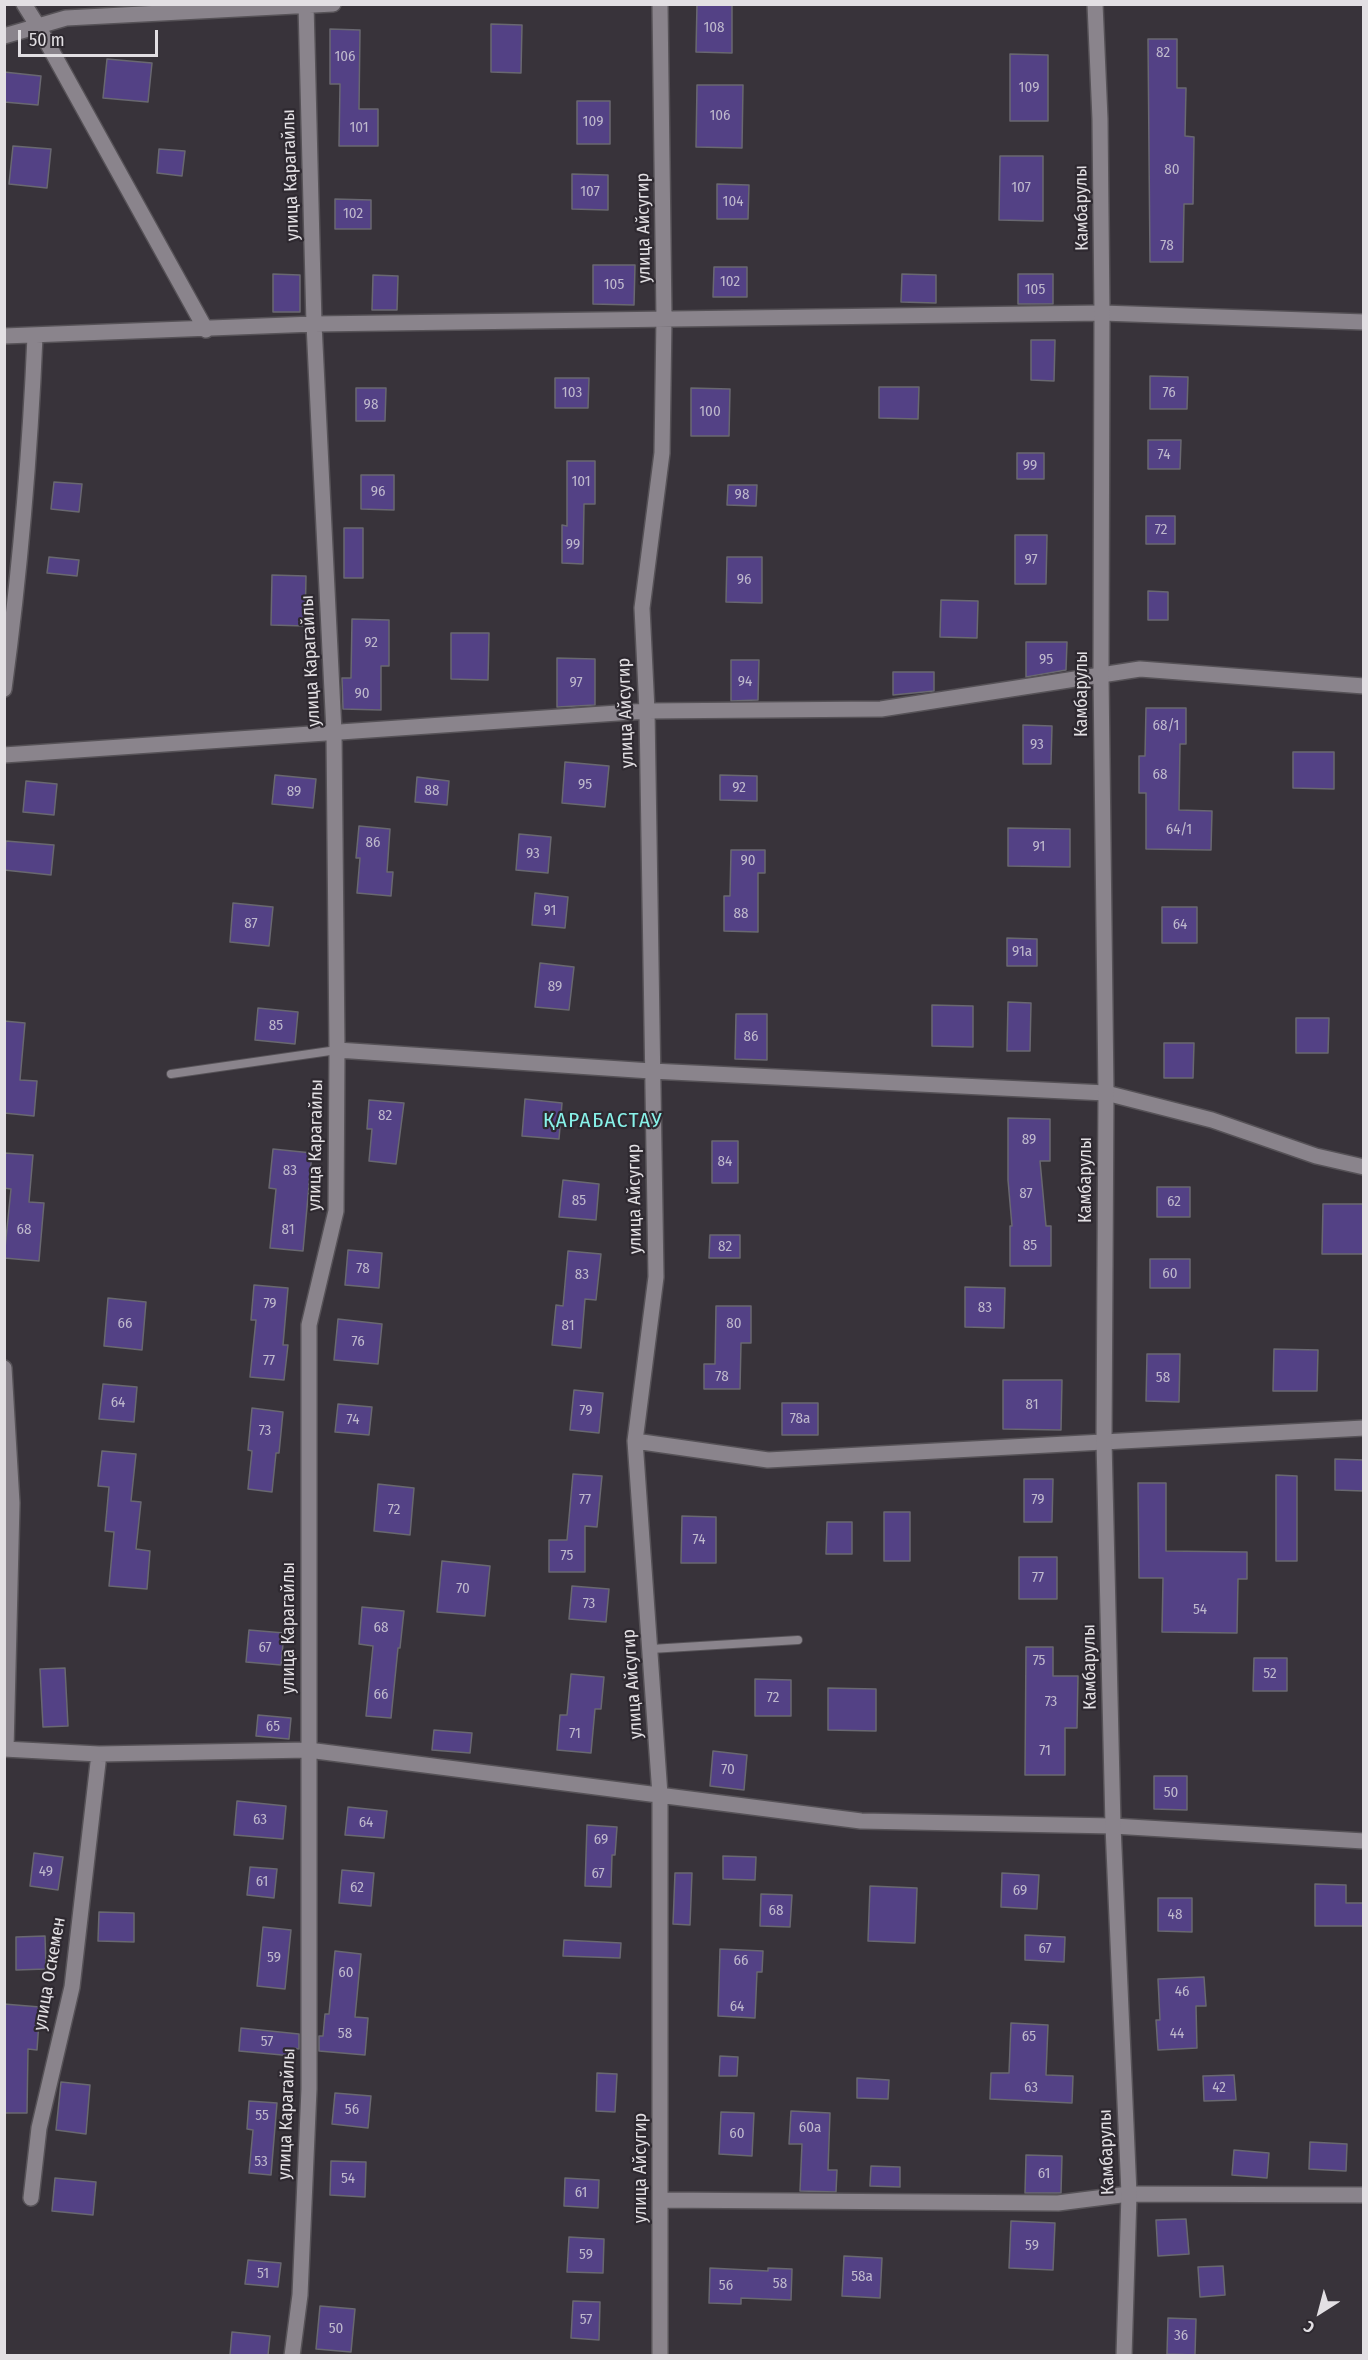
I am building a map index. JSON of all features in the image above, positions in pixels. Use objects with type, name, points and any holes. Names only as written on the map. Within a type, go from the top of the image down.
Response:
[{"type":"street","points":[[24,4],[206,330]]},
{"type":"street","points":[[4,36],[39,28],[66,18],[333,4]]},
{"type":"street","name":"улица Айсугир","points":[[660,4],[664,318],[662,453],[642,608],[647,711],[656,1277],[635,1441],[660,1795],[660,2355]]},
{"type":"street","name":"Камбарулы","points":[[1095,4],[1100,119],[1102,313],[1101,675],[1106,1093],[1104,1441],[1113,1826],[1129,2194],[1124,2355]]},
{"type":"street","name":"улица Карагайлы","points":[[292,2355],[300,2295],[309,2089],[309,1325],[336,1211],[337,1050],[334,732],[314,324],[306,6]]},
{"type":"street","points":[[4,336],[206,330],[314,324],[1102,313],[1364,322]]},
{"type":"street","points":[[4,689],[17,595],[31,424],[35,336]]},
{"type":"street","points":[[4,755],[647,711],[881,709],[1140,669],[1364,686]]},
{"type":"street","points":[[337,1050],[651,1071],[1106,1093],[1212,1120],[1316,1156],[1364,1167]]},
{"type":"street","points":[[4,1368],[12,1503],[5,1749],[99,1754],[308,1750],[861,1821],[1113,1826],[1364,1841]]},
{"type":"street","points":[[635,1441],[768,1460],[1364,1428]]},
{"type":"street","name":"улица Оскемен","points":[[31,2198],[39,2128],[72,1987],[99,1754]]},
{"type":"street","points":[[660,2200],[1058,2203],[1129,2194],[1364,2195]]},
{"type":"lane","points":[[171,1074],[337,1050]]},
{"type":"lane","points":[[651,1649],[798,1640]]},
{"type":"building","points":[[697,4],[732,4],[732,53],[696,52]]},
{"type":"building","points":[[491,24],[522,25],[521,73],[491,72]]},
{"type":"building","points":[[330,29],[360,30],[359,109],[378,109],[378,146],[339,146],[340,84],[330,84]]},
{"type":"building","points":[[1148,39],[1177,39],[1177,88],[1186,88],[1185,136],[1194,137],[1193,204],[1184,204],[1183,262],[1150,262]]},
{"type":"building","points":[[1010,54],[1048,55],[1048,121],[1010,121]]},
{"type":"building","points":[[107,59],[152,63],[148,102],[103,98]]},
{"type":"building","points":[[4,72],[41,76],[38,105],[4,102]]},
{"type":"building","points":[[697,85],[743,85],[742,148],[696,147]]},
{"type":"building","points":[[577,101],[610,101],[610,144],[577,144]]},
{"type":"building","points":[[13,146],[51,149],[47,188],[9,184]]},
{"type":"building","points":[[159,149],[185,151],[182,176],[157,173]]},
{"type":"building","points":[[1000,156],[1043,156],[1043,221],[999,220]]},
{"type":"building","points":[[572,174],[608,175],[608,210],[572,209]]},
{"type":"building","points":[[717,184],[749,185],[748,219],[717,219]]},
{"type":"building","points":[[335,199],[371,200],[371,229],[335,229]]},
{"type":"building","points":[[593,265],[635,265],[634,305],[593,304]]},
{"type":"building","points":[[714,267],[747,267],[747,297],[713,297]]},
{"type":"building","points":[[273,274],[300,275],[300,312],[273,312]]},
{"type":"building","points":[[902,274],[936,275],[936,303],[901,302]]},
{"type":"building","points":[[1018,274],[1053,274],[1053,304],[1018,304]]},
{"type":"building","points":[[373,275],[398,276],[397,310],[372,310]]},
{"type":"building","points":[[1031,340],[1055,340],[1054,381],[1031,380]]},
{"type":"building","points":[[1150,376],[1188,377],[1187,409],[1150,409]]},
{"type":"building","points":[[555,378],[589,378],[588,408],[555,408]]},
{"type":"building","points":[[879,387],[919,387],[918,419],[879,418]]},
{"type":"building","points":[[356,388],[386,388],[385,421],[356,421]]},
{"type":"building","points":[[691,388],[730,389],[729,436],[691,436]]},
{"type":"building","points":[[1148,440],[1181,440],[1180,469],[1148,469]]},
{"type":"building","points":[[1017,453],[1044,453],[1044,479],[1017,479]]},
{"type":"building","points":[[567,461],[595,461],[595,504],[584,504],[583,564],[562,563],[562,525],[567,526]]},
{"type":"building","points":[[361,475],[394,475],[394,510],[361,509]]},
{"type":"building","points":[[54,482],[82,484],[79,512],[51,509]]},
{"type":"building","points":[[728,485],[757,485],[756,506],[727,505]]},
{"type":"building","points":[[1146,516],[1175,516],[1175,544],[1146,544]]},
{"type":"building","points":[[344,528],[363,528],[363,578],[344,578]]},
{"type":"building","points":[[1015,535],[1047,535],[1046,584],[1015,584]]},
{"type":"building","points":[[49,557],[79,560],[77,576],[47,573]]},
{"type":"building","points":[[727,557],[762,557],[762,603],[726,602]]},
{"type":"building","points":[[272,575],[306,576],[305,626],[271,625]]},
{"type":"building","points":[[1148,591],[1168,592],[1168,620],[1148,620]]},
{"type":"building","points":[[941,600],[978,601],[977,638],[940,637]]},
{"type":"building","points":[[352,619],[389,620],[389,666],[381,666],[381,710],[343,709],[342,678],[351,678]]},
{"type":"building","points":[[451,633],[489,633],[488,680],[451,679]]},
{"type":"building","points":[[1026,642],[1067,642],[1066,670],[1026,677]]},
{"type":"building","points":[[557,658],[595,659],[595,705],[557,707]]},
{"type":"building","points":[[731,660],[759,660],[758,700],[731,701]]},
{"type":"building","points":[[893,672],[934,672],[934,691],[893,695]]},
{"type":"building","points":[[1146,708],[1186,708],[1186,744],[1180,744],[1179,810],[1212,811],[1211,850],[1146,849],[1146,793],[1139,793],[1139,756],[1145,756]]},
{"type":"building","points":[[1023,725],[1052,726],[1051,764],[1023,764]]},
{"type":"building","points":[[1293,752],[1334,752],[1334,789],[1293,788]]},
{"type":"building","points":[[565,762],[609,766],[605,807],[562,803]]},
{"type":"building","points":[[275,775],[316,779],[313,808],[272,804]]},
{"type":"building","points":[[720,775],[757,776],[757,801],[720,800]]},
{"type":"building","points":[[417,777],[449,781],[447,805],[415,802]]},
{"type":"building","points":[[26,781],[57,784],[54,815],[23,812]]},
{"type":"building","points":[[359,826],[390,829],[387,872],[393,872],[391,896],[357,893],[360,858],[356,858]]},
{"type":"building","points":[[1008,828],[1070,829],[1070,867],[1008,866]]},
{"type":"building","points":[[519,834],[551,837],[548,873],[516,870]]},
{"type":"building","points":[[6,841],[54,845],[51,875],[4,870]]},
{"type":"building","points":[[731,850],[765,850],[765,873],[758,873],[758,932],[724,931],[724,896],[730,896]]},
{"type":"building","points":[[535,893],[568,897],[565,928],[532,925]]},
{"type":"building","points":[[233,903],[273,907],[269,946],[230,942]]},
{"type":"building","points":[[1162,907],[1197,907],[1197,943],[1162,943]]},
{"type":"building","points":[[1007,938],[1037,939],[1037,966],[1007,966]]},
{"type":"building","points":[[540,963],[574,967],[569,1010],[535,1007]]},
{"type":"building","points":[[1008,1002],[1031,1003],[1030,1051],[1007,1051]]},
{"type":"building","points":[[932,1005],[973,1006],[973,1047],[932,1046]]},
{"type":"building","points":[[258,1008],[298,1012],[295,1044],[255,1040]]},
{"type":"building","points":[[736,1014],[767,1014],[767,1060],[735,1059]]},
{"type":"building","points":[[1296,1018],[1329,1018],[1328,1053],[1296,1053]]},
{"type":"building","points":[[4,1021],[25,1023],[20,1080],[37,1081],[34,1116],[4,1113]]},
{"type":"building","points":[[1164,1043],[1194,1043],[1193,1078],[1164,1078]]},
{"type":"building","points":[[525,1099],[562,1103],[559,1139],[522,1136]]},
{"type":"building","points":[[369,1100],[404,1103],[396,1164],[369,1161],[372,1129],[367,1129]]},
{"type":"building","points":[[1008,1118],[1050,1119],[1050,1161],[1040,1161],[1046,1226],[1051,1226],[1051,1266],[1010,1266],[1010,1226],[1012,1226],[1008,1180]]},
{"type":"building","points":[[712,1141],[738,1141],[738,1183],[712,1183]]},
{"type":"building","points":[[273,1149],[312,1153],[303,1251],[270,1248],[276,1189],[269,1188]]},
{"type":"building","points":[[4,1153],[33,1155],[29,1202],[44,1203],[39,1261],[4,1258],[11,1189],[4,1188]]},
{"type":"building","points":[[563,1180],[599,1184],[596,1220],[559,1217]]},
{"type":"building","points":[[1157,1187],[1190,1187],[1190,1217],[1157,1217]]},
{"type":"building","points":[[1323,1204],[1364,1204],[1364,1254],[1322,1254]]},
{"type":"building","points":[[710,1235],[740,1235],[740,1258],[709,1258]]},
{"type":"building","points":[[348,1250],[382,1253],[379,1288],[345,1285]]},
{"type":"building","points":[[568,1251],[601,1254],[596,1300],[585,1299],[581,1348],[552,1345],[556,1305],[563,1306]]},
{"type":"building","points":[[1150,1259],[1190,1259],[1190,1288],[1150,1288]]},
{"type":"building","points":[[254,1285],[288,1288],[283,1345],[288,1345],[284,1380],[250,1377],[256,1320],[251,1320]]},
{"type":"building","points":[[965,1287],[1005,1288],[1004,1328],[965,1327]]},
{"type":"building","points":[[108,1298],[146,1302],[142,1350],[104,1346]]},
{"type":"building","points":[[716,1306],[751,1306],[751,1343],[741,1343],[740,1389],[704,1389],[704,1364],[715,1364]]},
{"type":"building","points":[[338,1319],[382,1324],[378,1364],[334,1360]]},
{"type":"building","points":[[1274,1349],[1318,1350],[1317,1391],[1273,1391]]},
{"type":"building","points":[[1147,1354],[1180,1354],[1179,1402],[1146,1401]]},
{"type":"building","points":[[1003,1380],[1062,1380],[1061,1430],[1003,1429]]},
{"type":"building","points":[[103,1384],[137,1387],[134,1422],[99,1419]]},
{"type":"building","points":[[574,1390],[603,1393],[599,1433],[570,1430]]},
{"type":"building","points":[[782,1403],[818,1403],[818,1435],[782,1435]]},
{"type":"building","points":[[338,1404],[372,1407],[369,1435],[335,1432]]},
{"type":"building","points":[[252,1408],[283,1412],[272,1492],[248,1489],[252,1451],[248,1450]]},
{"type":"building","points":[[102,1451],[136,1454],[131,1501],[141,1502],[136,1549],[150,1551],[147,1589],[109,1586],[114,1532],[105,1531],[109,1487],[98,1486]]},
{"type":"building","points":[[1335,1459],[1364,1460],[1364,1491],[1335,1490]]},
{"type":"building","points":[[573,1474],[602,1476],[597,1527],[585,1526],[585,1572],[549,1572],[549,1540],[567,1540]]},
{"type":"building","points":[[1276,1475],[1297,1476],[1297,1561],[1276,1561]]},
{"type":"building","points":[[1024,1479],[1053,1479],[1052,1522],[1024,1522]]},
{"type":"building","points":[[1138,1483],[1166,1483],[1166,1551],[1247,1552],[1247,1579],[1238,1579],[1237,1633],[1162,1632],[1163,1578],[1139,1578]]},
{"type":"building","points":[[378,1484],[414,1488],[410,1535],[374,1531]]},
{"type":"building","points":[[884,1512],[910,1512],[910,1561],[884,1561]]},
{"type":"building","points":[[682,1516],[716,1517],[716,1563],[681,1563]]},
{"type":"building","points":[[827,1522],[852,1522],[852,1554],[826,1554]]},
{"type":"building","points":[[1019,1557],[1057,1557],[1057,1599],[1019,1599]]},
{"type":"building","points":[[442,1561],[490,1566],[485,1616],[437,1612]]},
{"type":"building","points":[[572,1586],[609,1589],[606,1622],[569,1619]]},
{"type":"building","points":[[362,1607],[404,1611],[391,1718],[366,1716],[373,1646],[359,1644]]},
{"type":"building","points":[[249,1630],[284,1633],[281,1665],[246,1662]]},
{"type":"building","points":[[1026,1647],[1053,1647],[1053,1676],[1078,1676],[1077,1728],[1065,1728],[1065,1775],[1025,1775]]},
{"type":"building","points":[[1254,1658],[1287,1658],[1287,1691],[1253,1691]]},
{"type":"building","points":[[65,1668],[68,1726],[43,1727],[40,1669]]},
{"type":"building","points":[[571,1674],[604,1677],[601,1709],[595,1709],[591,1753],[557,1750],[560,1715],[567,1715]]},
{"type":"building","points":[[755,1679],[791,1680],[791,1716],[755,1716]]},
{"type":"building","points":[[828,1688],[876,1689],[876,1731],[828,1730]]},
{"type":"building","points":[[258,1715],[291,1718],[289,1739],[256,1736]]},
{"type":"building","points":[[434,1730],[472,1733],[470,1753],[432,1750]]},
{"type":"building","points":[[713,1751],[747,1755],[744,1790],[710,1786]]},
{"type":"building","points":[[1154,1776],[1187,1776],[1187,1810],[1154,1809]]},
{"type":"building","points":[[237,1801],[286,1806],[283,1839],[234,1835]]},
{"type":"building","points":[[348,1807],[387,1811],[384,1838],[345,1835]]},
{"type":"building","points":[[587,1825],[617,1827],[615,1855],[612,1855],[611,1887],[585,1886]]},
{"type":"building","points":[[34,1853],[63,1857],[58,1890],[30,1886]]},
{"type":"building","points":[[723,1856],[756,1857],[755,1880],[723,1879]]},
{"type":"building","points":[[250,1867],[277,1869],[274,1898],[247,1895]]},
{"type":"building","points":[[342,1870],[374,1873],[371,1906],[339,1903]]},
{"type":"building","points":[[675,1873],[692,1873],[690,1925],[673,1924]]},
{"type":"building","points":[[1002,1873],[1039,1875],[1037,1909],[1001,1907]]},
{"type":"building","points":[[1315,1884],[1346,1885],[1346,1903],[1364,1903],[1364,1926],[1315,1926]]},
{"type":"building","points":[[870,1886],[917,1888],[915,1943],[868,1941]]},
{"type":"building","points":[[761,1894],[792,1895],[790,1927],[760,1926]]},
{"type":"building","points":[[1158,1898],[1192,1898],[1192,1932],[1158,1931]]},
{"type":"building","points":[[99,1912],[134,1913],[134,1942],[98,1941]]},
{"type":"building","points":[[263,1927],[291,1930],[285,1989],[257,1986]]},
{"type":"building","points":[[1025,1935],[1065,1937],[1064,1962],[1025,1960]]},
{"type":"building","points":[[45,1936],[46,1969],[16,1970],[16,1937]]},
{"type":"building","points":[[564,1940],[621,1943],[620,1958],[563,1956]]},
{"type":"building","points":[[720,1949],[763,1951],[762,1972],[757,1972],[755,2018],[718,2016]]},
{"type":"building","points":[[335,1951],[361,1954],[355,2017],[368,2018],[365,2055],[319,2051],[319,2036],[323,2036],[325,2014],[329,2014]]},
{"type":"building","points":[[1204,1977],[1206,2006],[1196,2006],[1197,2048],[1158,2050],[1156,2020],[1160,2020],[1158,1979]]},
{"type":"building","points":[[4,2004],[40,2007],[37,2050],[28,2049],[27,2113],[4,2113]]},
{"type":"building","points":[[1011,2023],[1048,2025],[1046,2075],[1073,2076],[1072,2103],[990,2099],[991,2073],[1009,2073]]},
{"type":"building","points":[[241,2028],[299,2034],[299,2049],[294,2048],[293,2056],[239,2051]]},
{"type":"building","points":[[720,2056],[738,2057],[737,2076],[719,2076]]},
{"type":"building","points":[[597,2073],[617,2074],[615,2112],[596,2111]]},
{"type":"building","points":[[1234,2075],[1236,2100],[1204,2101],[1203,2076]]},
{"type":"building","points":[[857,2078],[889,2080],[888,2099],[857,2098]]},
{"type":"building","points":[[61,2082],[90,2085],[86,2134],[56,2130]]},
{"type":"building","points":[[335,2093],[371,2096],[368,2128],[332,2124]]},
{"type":"building","points":[[249,2101],[277,2103],[271,2175],[249,2173],[253,2130],[247,2129]]},
{"type":"building","points":[[791,2111],[830,2113],[828,2170],[837,2170],[836,2192],[800,2191],[802,2144],[789,2144]]},
{"type":"building","points":[[721,2112],[754,2113],[752,2156],[719,2154]]},
{"type":"building","points":[[1310,2142],[1347,2144],[1346,2171],[1309,2169]]},
{"type":"building","points":[[1234,2150],[1269,2153],[1267,2178],[1232,2175]]},
{"type":"building","points":[[1026,2155],[1062,2156],[1061,2193],[1025,2193]]},
{"type":"building","points":[[331,2161],[366,2162],[365,2197],[330,2195]]},
{"type":"building","points":[[871,2166],[900,2167],[900,2187],[870,2186]]},
{"type":"building","points":[[55,2178],[96,2182],[93,2215],[52,2211]]},
{"type":"building","points":[[565,2178],[599,2180],[598,2208],[564,2206]]},
{"type":"building","points":[[1186,2219],[1189,2254],[1158,2256],[1156,2220]]},
{"type":"building","points":[[1011,2221],[1055,2223],[1053,2270],[1009,2268]]},
{"type":"building","points":[[569,2237],[604,2239],[603,2273],[567,2272]]},
{"type":"building","points":[[844,2256],[882,2258],[880,2298],[842,2296]]},
{"type":"building","points":[[248,2260],[281,2263],[278,2287],[245,2284]]},
{"type":"building","points":[[1223,2266],[1225,2295],[1200,2297],[1198,2267]]},
{"type":"building","points":[[710,2268],[768,2271],[768,2268],[792,2269],[791,2300],[741,2298],[741,2304],[709,2303]]},
{"type":"building","points":[[573,2301],[600,2302],[599,2340],[571,2338]]},
{"type":"building","points":[[320,2306],[355,2309],[351,2352],[316,2349]]},
{"type":"building","points":[[1168,2318],[1196,2319],[1195,2355],[1167,2354]]},
{"type":"building","points":[[232,2332],[270,2336],[268,2355],[230,2355]]},
{"type":"district","name":"ҚАРАБАСТАУ","points":[[603,1121]]}]
